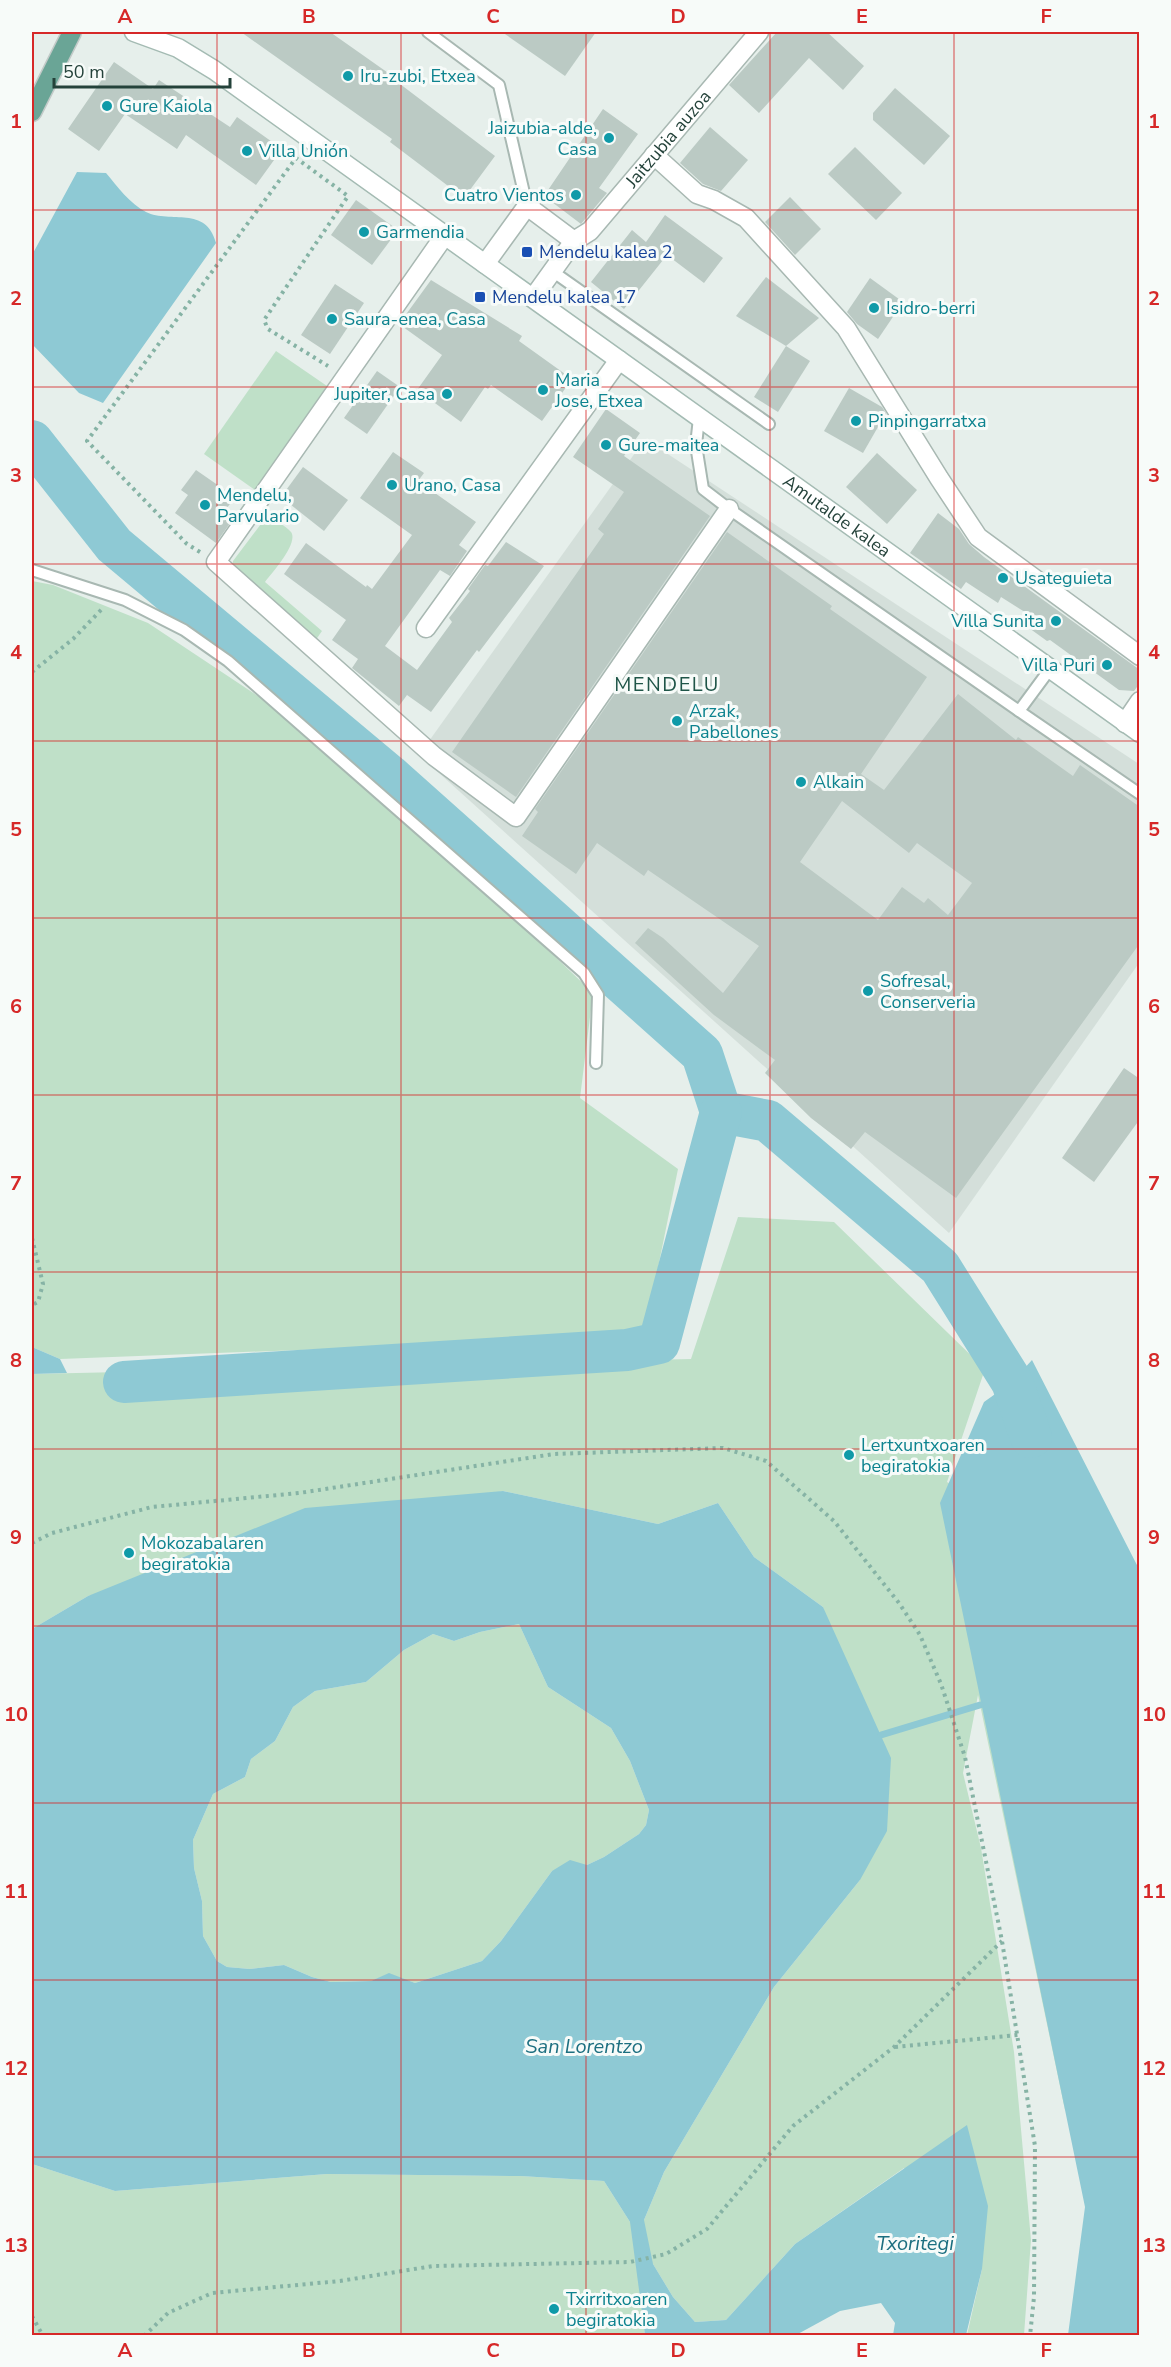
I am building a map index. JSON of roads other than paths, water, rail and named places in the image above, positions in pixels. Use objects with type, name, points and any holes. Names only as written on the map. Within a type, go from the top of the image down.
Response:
[{"type":"main road","points":[[32,112],[72,32]]},
{"type":"street","name":"Amutalde kalea","points":[[134,32],[178,48],[214,70],[1132,728]]},
{"type":"street","name":"Jaitzubia auzoa","points":[[533,298],[574,241],[590,231],[759,32]]},
{"type":"street","points":[[654,155],[697,194],[714,200],[746,218],[846,328],[978,537],[1140,656]]},
{"type":"street","points":[[485,264],[527,206],[574,241]]},
{"type":"street","points":[[445,235],[216,562],[434,756],[516,817],[729,509]]},
{"type":"street","points":[[426,628],[619,360]]},
{"type":"street","points":[[1132,728],[1140,701]]},
{"type":"lane","points":[[428,32],[499,85],[527,206]]},
{"type":"lane","points":[[552,271],[769,424]]},
{"type":"lane","points":[[699,418],[696,445],[703,489],[1140,794]]},
{"type":"lane","points":[[32,570],[114,596],[184,630],[228,661],[584,973],[598,995],[596,1064]]},
{"type":"lane","points":[[1018,711],[1050,669]]},
{"type":"water","points":[[77,172],[106,173],[140,209],[166,217],[196,220],[211,231],[216,243],[103,403],[79,393],[32,344],[32,255]]},
{"type":"water","points":[[32,1347],[60,1359],[67,1373],[32,1374]]},
{"type":"water","points":[[1032,1360],[1139,1569],[1139,2335],[1068,2335],[1085,2207],[940,1503],[984,1402],[1012,1382]]},
{"type":"water","name":"San Lorentzo","points":[[503,1491],[658,1524],[718,1503],[754,1557],[823,1607],[891,1758],[887,1831],[860,1880],[774,1987],[664,2172],[644,2220],[653,2264],[673,2297],[695,2322],[726,2320],[795,2244],[967,2125],[988,2206],[982,2269],[966,2335],[893,2335],[895,2323],[881,2303],[840,2311],[796,2335],[645,2335],[630,2222],[604,2181],[520,2176],[327,2174],[115,2191],[32,2164],[32,1629],[88,1596],[305,1508]],"holes":[[[519,1624],[548,1687],[611,1728],[630,1761],[649,1810],[646,1825],[639,1834],[604,1857],[587,1865],[570,1860],[552,1871],[501,1941],[482,1961],[415,1983],[389,1973],[371,1981],[331,1982],[284,1965],[250,1969],[227,1967],[217,1961],[203,1936],[202,1901],[194,1868],[193,1840],[213,1794],[245,1777],[251,1759],[275,1741],[293,1707],[315,1691],[366,1682],[404,1650],[433,1634],[454,1641],[480,1632]]]},
{"type":"waterway","points":[[32,441],[114,545],[389,775],[702,1054],[721,1112],[768,1121],[940,1267],[1012,1382],[1031,1437]]},
{"type":"waterway","points":[[124,1382],[627,1350],[659,1343],[721,1112]]},
{"type":"waterway","points":[[881,1735],[980,1705]]},
{"type":"place","name":"Iru-zubi, Etxea","points":[[348,76]]},
{"type":"place","name":"Gure Kaiola","points":[[107,106]]},
{"type":"place","name":"Jaizubia-alde, Casa","points":[[609,138]]},
{"type":"place","name":"Villa Unión","points":[[247,151]]},
{"type":"place","name":"Cuatro Vientos","points":[[576,195]]},
{"type":"place","name":"Garmendia","points":[[364,232]]},
{"type":"place","name":"Mendelu kalea 2","points":[[527,252]]},
{"type":"place","name":"Mendelu kalea 17","points":[[480,297]]},
{"type":"place","name":"Isidro-berri","points":[[874,308]]},
{"type":"place","name":"Saura-enea, Casa","points":[[332,319]]},
{"type":"place","name":"Maria Jose, Etxea","points":[[543,390]]},
{"type":"place","name":"Jupiter, Casa","points":[[447,394]]},
{"type":"place","name":"Pinpingarratxa","points":[[856,421]]},
{"type":"place","name":"Gure-maitea","points":[[606,445]]},
{"type":"place","name":"Urano, Casa","points":[[392,485]]},
{"type":"place","name":"Mendelu, Parvulario","points":[[205,505]]},
{"type":"place","name":"Usateguieta","points":[[1003,578]]},
{"type":"place","name":"Villa Sunita","points":[[1056,621]]},
{"type":"place","name":"Villa Puri","points":[[1107,665]]},
{"type":"place","name":"Arzak, Pabellones","points":[[677,721]]},
{"type":"place","name":"Alkain","points":[[801,782]]},
{"type":"place","name":"Sofresal, Conserveria","points":[[868,991]]},
{"type":"place","name":"Lertxuntxoaren begiratokia","points":[[849,1455]]},
{"type":"place","name":"Mokozabalaren begiratokia","points":[[129,1553]]},
{"type":"place","name":"Txirritxoaren begiratokia","points":[[554,2309]]},
{"type":"district","name":"MENDELU","points":[[667,684]]},
{"type":"water label","name":"Txoritegi","points":[[915,2243]]}]
